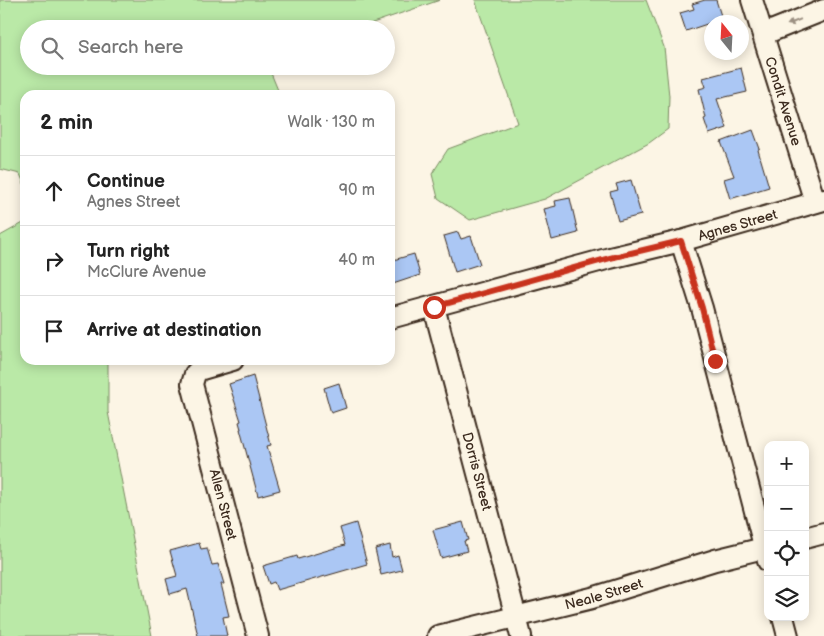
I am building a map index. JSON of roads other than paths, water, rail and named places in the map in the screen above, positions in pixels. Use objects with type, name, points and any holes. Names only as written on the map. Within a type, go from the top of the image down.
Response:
[{"type":"street","name":"Condit Avenue","points":[[752,0],[820,201]]},
{"type":"street","points":[[764,34],[824,10]]},
{"type":"street","name":"Agnes Street","points":[[395,317],[610,258],[681,241],[820,201]]},
{"type":"street","points":[[681,241],[702,308],[764,541]]},
{"type":"street","name":"Dorris Street","points":[[434,307],[521,636]]},
{"type":"street","name":"Allen Street","points":[[216,365],[195,374],[192,384],[193,391],[258,636]]},
{"type":"street","points":[[809,537],[824,533]]},
{"type":"street","name":"Neale Street","points":[[438,636],[592,598],[715,560],[764,552]]},
{"type":"street","points":[[784,621],[788,636]]}]
